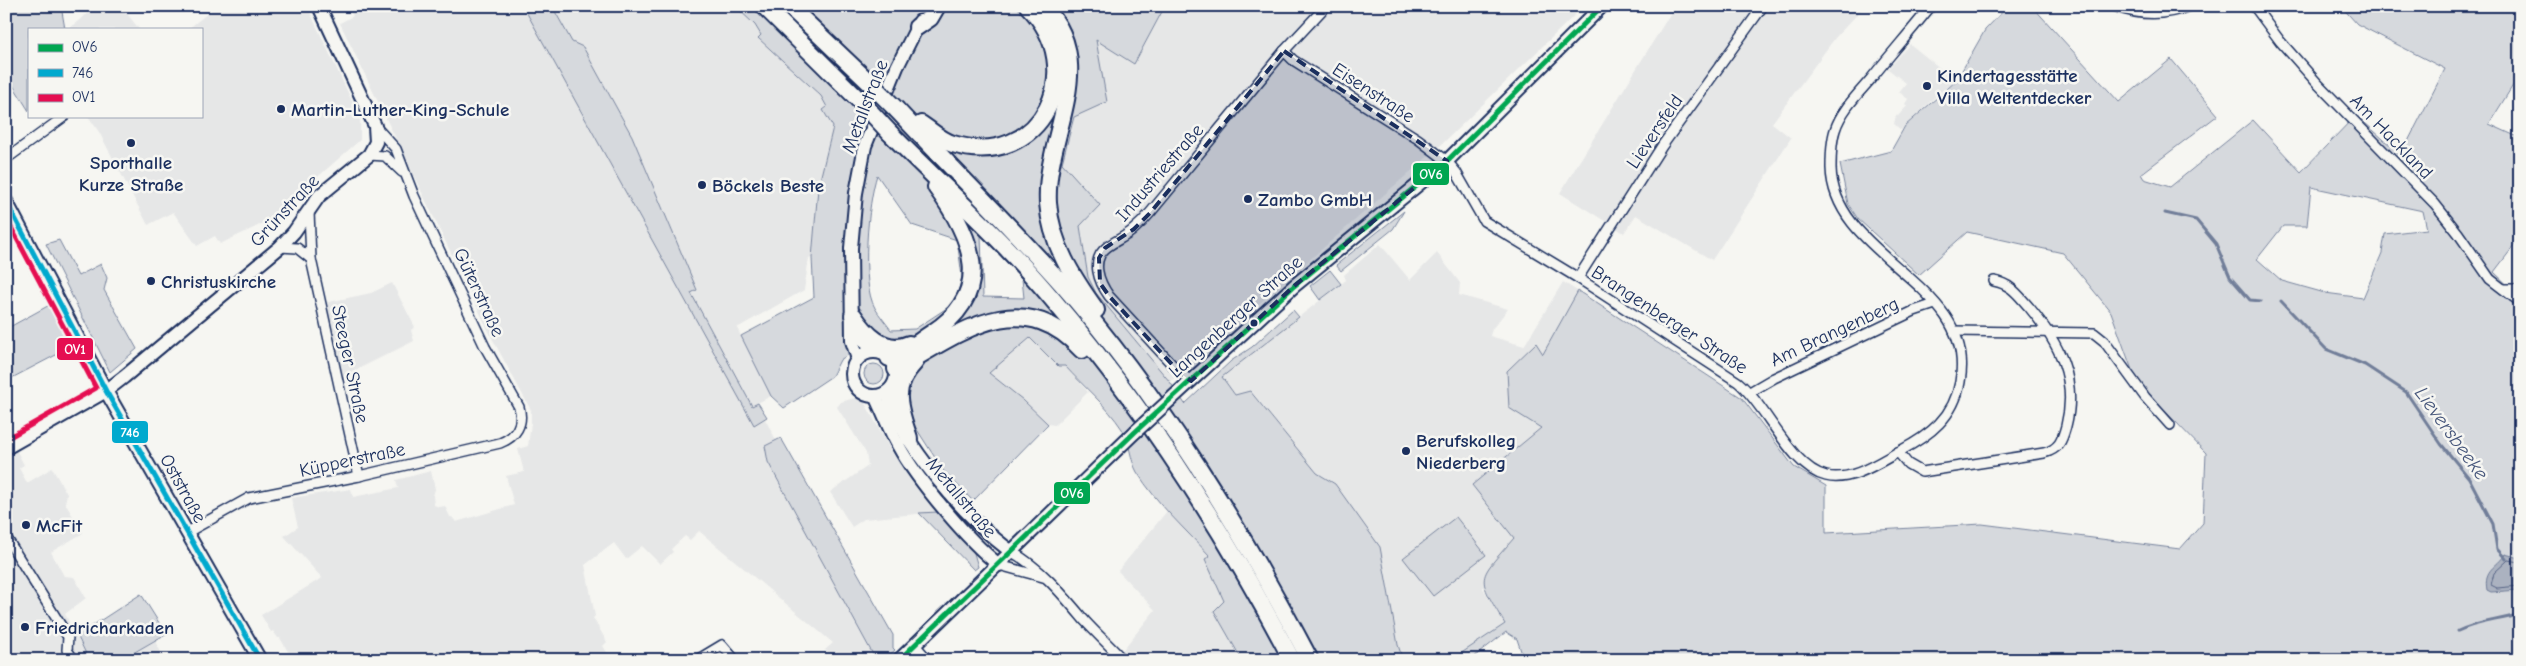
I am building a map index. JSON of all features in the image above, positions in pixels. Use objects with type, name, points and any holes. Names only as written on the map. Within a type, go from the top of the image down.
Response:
[{"type":"highway","points":[[764,6],[865,106],[912,156],[972,211],[1006,247],[1102,359],[1192,488],[1224,538],[1292,660]]},
{"type":"highway","points":[[789,6],[897,110],[1025,244],[1101,332],[1152,399],[1195,461],[1263,573],[1310,660]]},
{"type":"highway","points":[[917,27],[930,18],[937,6]]},
{"type":"highway","points":[[897,110],[940,139],[962,147],[975,149],[999,146],[1024,135],[1044,114],[1055,89],[1057,69],[1050,37],[1044,25],[1028,6]]},
{"type":"highway","points":[[1043,6],[1060,26],[1066,40],[1070,76],[1067,98],[1048,180],[1048,204],[1052,228],[1059,250],[1096,310],[1101,332]]},
{"type":"highway","points":[[886,360],[904,352],[953,317],[963,306],[969,291],[972,275],[972,256],[968,238],[960,223],[912,156]]},
{"type":"highway","points":[[853,315],[862,329],[877,342],[888,346],[905,346],[931,333]]},
{"type":"highway","points":[[886,360],[922,354],[979,323],[1016,316],[1050,324],[1067,334],[1084,352],[1102,359]]},
{"type":"highway","points":[[909,438],[898,400],[899,388],[902,377],[922,354]]},
{"type":"main road","name":"Güterstraße","points":[[319,6],[375,126]]},
{"type":"main road","name":"Metallstraße","points":[[858,359],[852,341],[851,248],[856,193],[865,146],[897,67],[928,6]]},
{"type":"main road","name":"Langenberger Straße","points":[[901,658],[1136,432],[1294,286],[1447,161],[1602,6]]},
{"type":"main road","points":[[369,155],[376,142],[375,126]]},
{"type":"main road","name":"Grünstraße","points":[[6,448],[106,390],[280,247],[294,232],[310,206],[319,196],[369,155]]},
{"type":"main road","name":"Oststraße","points":[[6,201],[106,390],[260,660]]},
{"type":"main road","name":"Metallstraße","points":[[853,315],[862,338],[886,360]]},
{"type":"main road","points":[[858,359],[886,360],[895,382],[881,394],[860,390],[855,383],[854,367],[858,359]]},
{"type":"main road","name":"Metallstraße","points":[[881,394],[890,402],[909,438],[948,490],[997,542],[1012,552]]},
{"type":"main road","name":"Metallstraße","points":[[881,394],[898,446],[916,472],[985,554],[999,565]]},
{"type":"street","name":"Industriestraße","points":[[1191,381],[1179,372],[1109,296],[1100,283],[1097,270],[1099,258],[1105,248],[1134,230],[1150,213],[1284,51],[1326,6]]},
{"type":"street","name":"Lieversfeld","points":[[1578,278],[1662,146],[1763,6]]},
{"type":"street","name":"Am Brangenberg","points":[[1853,475],[1898,452],[1933,431],[1951,409],[1960,384],[1962,369],[1954,331],[1947,317],[1844,215],[1833,182],[1832,145],[1835,131],[1847,107],[1931,6]]},
{"type":"street","points":[[2114,6],[2154,15],[2175,12],[2190,6]]},
{"type":"street","name":"Am Hackland","points":[[2254,6],[2280,41],[2318,84],[2435,204],[2490,279],[2520,302]]},
{"type":"street","name":"Eisenstraße","points":[[1284,51],[1293,60],[1418,139],[1447,161]]},
{"type":"street","points":[[6,159],[62,118]]},
{"type":"street","name":"Güterstraße","points":[[375,126],[396,149],[407,179],[485,347],[519,407],[521,421]]},
{"type":"street","name":"Güterstraße","points":[[369,155],[380,154],[387,158],[407,179]]},
{"type":"street","name":"Brangenberger Straße","points":[[1447,161],[1456,172],[1484,221],[1578,278],[1726,374],[1750,392],[1802,464],[1814,472],[1828,477],[1853,475]]},
{"type":"street","name":"Steeger Straße","points":[[310,206],[308,224],[311,259],[359,476]]},
{"type":"street","points":[[280,247],[297,248],[311,259]]},
{"type":"street","points":[[1898,452],[1908,464],[1922,472],[2044,454],[2057,448],[2068,420],[2069,383],[2058,347],[2050,332],[2006,283],[1994,281]]},
{"type":"street","points":[[2504,289],[2520,289]]},
{"type":"street","name":"Am Brangenberg","points":[[1750,392],[1774,378],[1914,312],[1935,304]]},
{"type":"street","points":[[1954,331],[2094,333],[2104,341],[2145,397],[2170,425]]},
{"type":"street","name":"Küpperstraße","points":[[186,532],[249,498],[359,476],[500,443],[514,435],[521,421]]},
{"type":"street","points":[[6,537],[68,637],[67,650],[74,660]]},
{"type":"street","points":[[1012,552],[1027,560],[1067,598],[1123,660]]},
{"type":"street","points":[[999,565],[1046,578]]},
{"type":"street","points":[[697,660],[722,645],[736,660]]},
{"type":"street","points":[[915,645],[928,660]]},
{"type":"highlighted area","points":[[1284,51],[1447,161],[1294,286],[1191,381],[1179,372],[1109,296],[1100,283],[1099,258],[1105,248],[1134,229],[1150,213]]},
{"type":"shaded area","points":[[6,6],[61,6],[65,28],[28,28],[28,109],[6,74]]},
{"type":"shaded area","points":[[97,6],[121,6],[138,28],[69,28]]},
{"type":"shaded area","name":"Martin-Luther-King-Schule","points":[[217,6],[307,6],[360,118],[360,140],[266,222],[220,244],[215,236],[197,246],[173,212],[148,225],[99,132],[89,118],[202,118],[202,28],[189,28]]},
{"type":"shaded area","points":[[348,6],[523,6],[754,424],[765,419],[776,440],[766,446],[768,462],[876,660],[835,660],[825,650],[833,643],[699,531],[690,540],[685,536],[671,549],[673,552],[660,564],[642,546],[626,559],[614,543],[585,565],[595,616],[593,618],[607,642],[603,646],[612,660],[293,660],[280,638],[273,631],[271,632],[261,615],[322,578],[284,536],[298,527],[291,498],[351,489],[353,497],[398,488],[396,480],[431,471],[435,489],[433,496],[434,505],[439,507],[445,506],[450,517],[456,522],[514,505],[506,476],[524,472],[518,449],[528,446],[531,423],[531,410],[493,340],[340,23],[353,16]]},
{"type":"shaded area","points":[[523,6],[552,6],[572,42],[583,47],[632,136],[697,290],[691,293],[752,406],[758,403],[767,417],[754,425]]},
{"type":"shaded area","points":[[552,6],[735,6],[755,25],[761,35],[758,38],[821,96],[827,107],[823,109],[833,127],[818,188],[812,258],[809,258],[804,290],[737,328],[771,396],[752,406],[691,293],[697,290],[632,136],[583,47],[572,42]]},
{"type":"shaded area","points":[[735,6],[1165,6],[1134,64],[1096,40],[1107,102],[1074,117],[1062,163],[1100,205],[1080,226],[1088,277],[1096,293],[1170,382],[1185,404],[1231,361],[1252,347],[1293,310],[1299,317],[1222,377],[1235,395],[1250,391],[1317,473],[1335,484],[1380,547],[1398,645],[1403,660],[1242,660],[1214,611],[1224,601],[1205,559],[1210,556],[1162,506],[1145,484],[1135,467],[1125,434],[1109,412],[1065,366],[1058,366],[1030,338],[989,373],[1023,400],[1048,424],[973,501],[943,470],[905,411],[905,392],[878,335],[840,360],[832,376],[784,408],[771,396],[741,336],[814,297],[812,258],[818,188],[833,127],[823,110],[827,107],[821,96],[758,38],[761,35],[755,25]],"holes":[[[877,175],[912,225],[957,240],[962,276],[956,302],[915,329],[891,330],[875,308],[870,296],[867,262],[868,222]],[[981,235],[1022,279],[1024,298],[983,297]]]},
{"type":"shaded area","points":[[1165,6],[1584,6],[1441,145],[1170,382],[1096,293],[1088,277],[1080,226],[1062,163],[1096,39],[1134,64]]},
{"type":"shaded area","points":[[1675,6],[1865,6],[1835,38],[1772,123],[1791,138],[1712,260],[1636,215],[1624,233],[1560,193]]},
{"type":"shaded area","points":[[2008,6],[2032,6],[2119,102],[2171,59],[2218,115],[2141,174],[2144,179],[2170,187],[2253,120],[2301,172],[2356,115],[2401,155],[2445,69],[2357,24],[2341,6],[2520,6],[2520,74],[2489,124],[2520,138],[2520,238],[2494,272],[2520,297],[2520,660],[1524,660],[1517,639],[1506,632],[1470,660],[1451,660],[1505,624],[1489,596],[1484,578],[1493,563],[1514,538],[1472,485],[1541,428],[1509,408],[1507,371],[1536,343],[1543,354],[1578,291],[1742,398],[1794,467],[1826,486],[1826,533],[1982,524],[2180,549],[2203,523],[2206,453],[2136,381],[2111,312],[2063,253],[1967,232],[1919,275],[1858,219],[1848,204],[1840,164],[1891,151],[1905,126],[1956,81],[1985,30]],"holes":[[[2311,187],[2423,211],[2427,229],[2385,234],[2382,253],[2363,298],[2325,293],[2282,281],[2257,259],[2283,226],[2307,226]]]},
{"type":"shaded area","name":"Kindertagesstätte Villa Weltentdecker","points":[[1910,44],[1956,81],[1936,96],[1901,130],[1894,124],[1896,115],[1898,116],[1907,106],[1905,104],[1908,99],[1899,92],[1906,83],[1888,69]]},
{"type":"shaded area","points":[[1404,211],[1393,229],[1341,271],[1336,265]]},
{"type":"shaded area","points":[[59,240],[78,276],[101,264],[107,278],[104,290],[137,349],[110,372],[46,244]]},
{"type":"shaded area","name":"Berufskolleg Niederberg","points":[[1380,244],[1410,280],[1437,253],[1460,283],[1459,295],[1508,309],[1492,329],[1490,336],[1524,346],[1563,282],[1648,336],[1555,417],[1514,538],[1483,588],[1505,624],[1451,660],[1403,660],[1398,645],[1380,547],[1335,484],[1317,473],[1251,391],[1235,395],[1222,377],[1346,280],[1344,275]]},
{"type":"shaded area","points":[[1330,270],[1341,284],[1320,300],[1310,286]]},
{"type":"shaded area","points":[[392,283],[415,327],[411,330],[414,341],[340,378],[324,303],[371,293]]},
{"type":"shaded area","points":[[55,302],[77,344],[6,381],[6,329]]},
{"type":"shaded area","points":[[1030,338],[1058,366],[1065,366],[1088,392],[1055,425],[1048,424],[1023,400],[988,373]]},
{"type":"shaded area","points":[[874,364],[881,367],[884,374],[881,381],[874,384],[867,381],[864,374],[867,367]]},
{"type":"shaded area","points":[[861,396],[893,454],[938,512],[864,519],[852,527],[830,492],[868,466],[866,453],[837,407],[841,402]]},
{"type":"shaded area","points":[[6,430],[24,465],[19,468],[27,483],[52,468],[67,494],[65,503],[83,533],[51,552],[64,576],[74,577],[86,598],[65,614],[89,660],[6,660]]},
{"type":"shaded area","points":[[781,438],[893,635],[893,648],[895,650],[884,660],[876,660],[768,462],[765,446]]},
{"type":"shaded area","points":[[1167,511],[1210,556],[1205,559],[1224,601],[1214,611],[1241,660],[1130,660],[1121,652],[1155,610],[1118,571]]},
{"type":"shaded area","points":[[938,512],[974,553],[978,567],[974,570],[919,513]]},
{"type":"shaded area","points":[[1456,517],[1486,555],[1433,596],[1403,558]]},
{"type":"shaded area","points":[[141,594],[166,634],[121,660],[89,660],[75,631],[89,628]]},
{"type":"shaded area","points":[[155,641],[163,656],[165,655],[168,660],[121,660]]},
{"type":"water","points":[[2505,554],[2520,558],[2520,590],[2491,592],[2487,590],[2487,577]]},
{"type":"waterway","name":"Lieversbeeke","points":[[2165,213],[2196,220],[2216,244],[2230,277],[2250,300],[2261,301]]},
{"type":"waterway","name":"Lieversbeeke","points":[[2281,301],[2326,349],[2365,365],[2406,392],[2441,444],[2469,478],[2493,524],[2497,549],[2506,559]]},
{"type":"waterway","points":[[2458,631],[2473,625],[2520,614]]},
{"type":"transit line","name":"OV6","points":[[899,660],[1135,432],[1294,286],[1447,161],[1602,6]]},
{"type":"transit line","name":"746","points":[[6,201],[106,391],[260,660]]},
{"type":"transit line","name":"OV1","points":[[6,218],[96,388],[6,439]]},
{"type":"place","name":"Kindertagesstätte Villa Weltentdecker","points":[[1927,86]]},
{"type":"place","name":"Martin-Luther-King-Schule","points":[[281,109]]},
{"type":"place","name":"Sporthalle Kurze Straße","points":[[131,143]]},
{"type":"place","name":"Böckels Beste","points":[[702,185]]},
{"type":"place","name":"Zambo GmbH","points":[[1248,199]]},
{"type":"place","name":"Christuskirche","points":[[151,281]]},
{"type":"place","name":"Berufskolleg Niederberg","points":[[1406,451]]},
{"type":"place","name":"McFit","points":[[26,525]]},
{"type":"place","name":"Friedricharkaden","points":[[25,627]]}]
